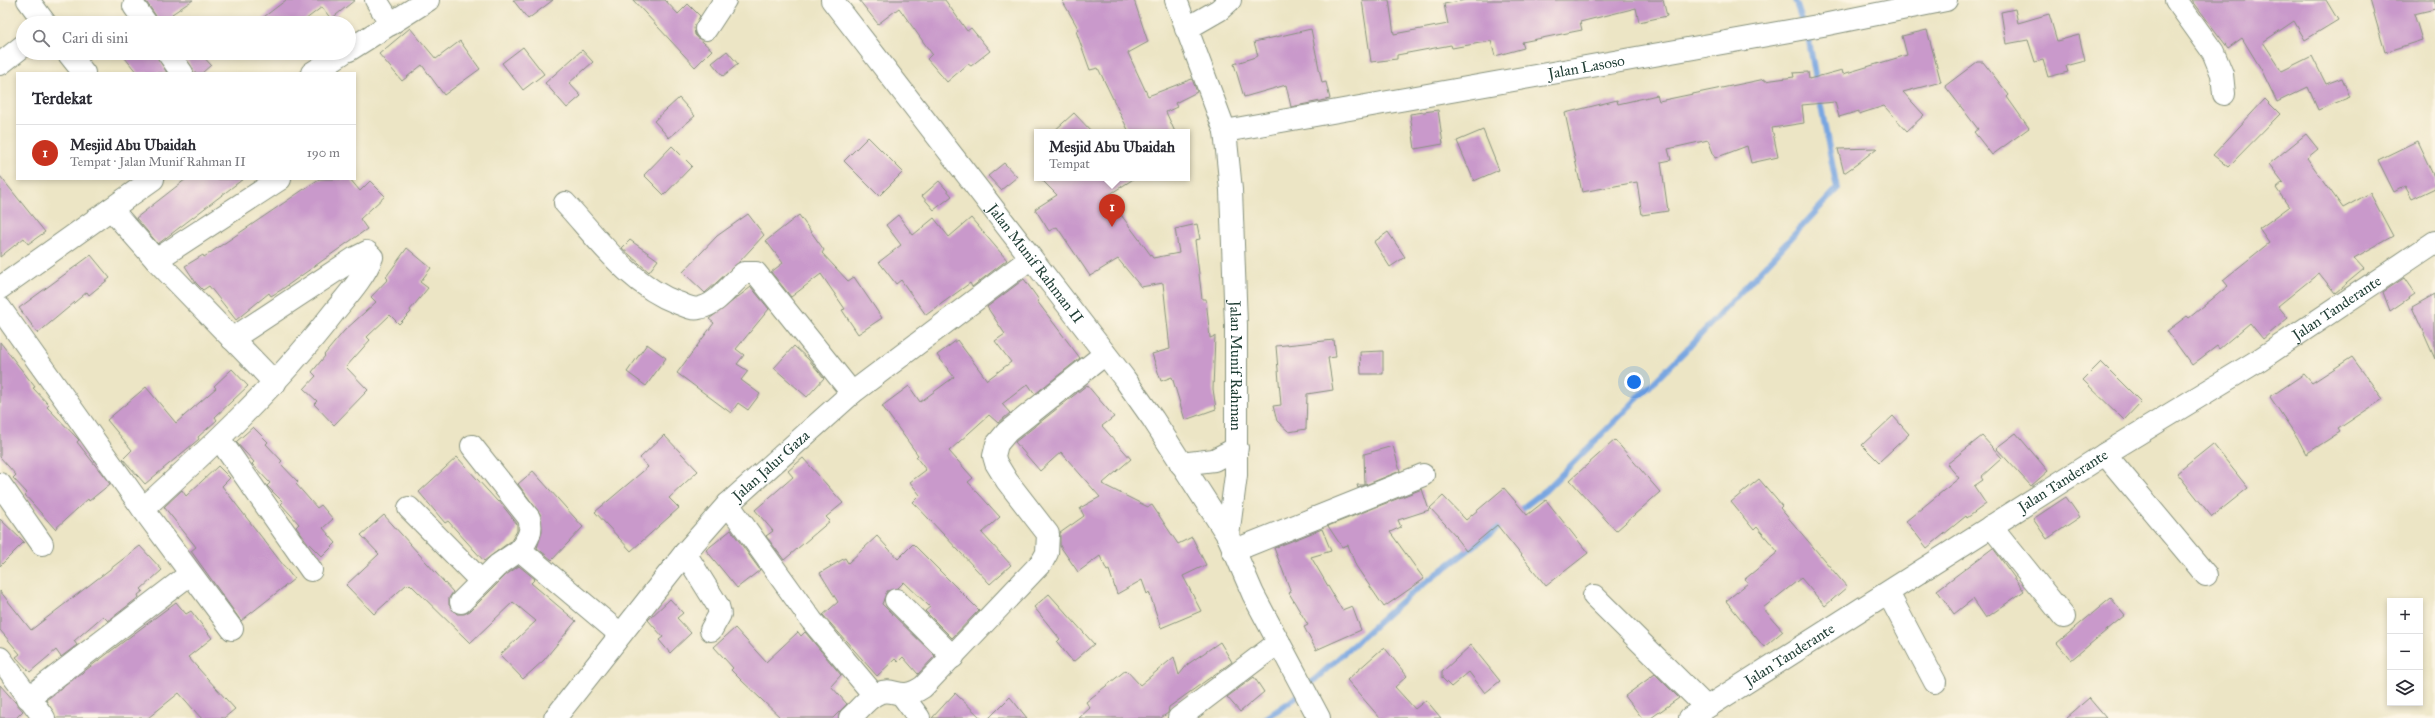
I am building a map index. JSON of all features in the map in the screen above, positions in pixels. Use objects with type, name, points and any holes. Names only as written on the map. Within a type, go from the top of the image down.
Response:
[{"type":"street","points":[[28,0],[39,16]]},
{"type":"street","points":[[376,0],[391,24]]},
{"type":"street","points":[[356,46],[428,0]]},
{"type":"street","points":[[706,29],[725,0]]},
{"type":"street","name":"Jalan Munif Rahman II","points":[[832,0],[1105,354],[1153,419],[1230,544]]},
{"type":"street","name":"Jalan Munif Rahman","points":[[1176,0],[1225,131],[1231,190],[1236,325],[1237,448],[1230,544]]},
{"type":"street","points":[[1186,29],[1219,10],[1230,0]]},
{"type":"street","name":"Jalan Lasoso","points":[[1225,131],[1787,30],[1823,25],[1946,0]]},
{"type":"street","points":[[2176,0],[2213,52],[2222,74],[2224,94]]},
{"type":"street","points":[[0,64],[16,51]]},
{"type":"street","points":[[74,60],[83,72]]},
{"type":"street","points":[[173,60],[181,72]]},
{"type":"street","points":[[314,72],[333,60]]},
{"type":"street","points":[[0,288],[151,180]]},
{"type":"street","points":[[156,260],[278,180]]},
{"type":"street","points":[[565,203],[639,283],[656,293],[689,307],[698,309],[707,306],[728,290],[744,274],[756,273],[852,393]]},
{"type":"street","points":[[111,209],[156,260],[275,383]]},
{"type":"street","name":"Jalan Tanderante","points":[[1698,713],[2104,454],[2259,360],[2435,242]]},
{"type":"street","points":[[143,509],[220,440],[275,383],[311,343],[341,304],[372,257],[367,252],[355,258],[232,339]]},
{"type":"street","name":"Jalan Jalur Gaza","points":[[555,718],[685,553],[728,504],[852,393],[1031,258]]},
{"type":"street","points":[[0,308],[143,509],[232,630]]},
{"type":"street","points":[[850,718],[874,695],[886,691],[902,695],[914,693],[924,686],[1042,562],[1047,553],[1048,534],[1007,482],[996,464],[994,456],[997,444],[1008,432],[1105,354]]},
{"type":"street","points":[[220,440],[311,570]]},
{"type":"street","points":[[461,602],[481,581],[520,550],[528,540],[532,528],[529,518],[472,446]]},
{"type":"street","points":[[1181,464],[1214,460],[1237,448]]},
{"type":"street","points":[[2104,454],[2206,575]]},
{"type":"street","points":[[1315,710],[1253,594],[1230,544],[1423,475]]},
{"type":"street","points":[[0,484],[42,544]]},
{"type":"street","points":[[728,504],[812,621],[874,695]]},
{"type":"street","points":[[409,508],[481,581]]},
{"type":"street","points":[[1991,526],[2064,617]]},
{"type":"street","points":[[520,550],[620,634]]},
{"type":"street","points":[[685,553],[718,606],[720,614],[711,630]]},
{"type":"street","points":[[28,698],[190,574]]},
{"type":"street","points":[[1888,593],[1935,682]]},
{"type":"street","points":[[1594,596],[1698,713]]},
{"type":"street","points":[[896,600],[953,657]]},
{"type":"street","points":[[1179,718],[1279,642]]},
{"type":"street","points":[[0,658],[44,718]]},
{"type":"street","points":[[902,695],[919,718]]},
{"type":"building","points":[[145,0],[193,0],[172,14],[174,16],[156,16]]},
{"type":"building","points":[[286,0],[355,0],[335,16],[329,16],[322,7],[310,16],[265,16]]},
{"type":"building","points":[[513,0],[553,0],[528,19]]},
{"type":"building","points":[[633,0],[665,0],[678,14],[688,4],[700,16],[694,28],[695,35],[712,50],[695,67]]},
{"type":"building","points":[[859,0],[945,0],[967,31],[971,28],[990,51],[971,66],[968,64],[947,82],[927,59],[932,54],[899,8],[878,24]]},
{"type":"building","points":[[1062,0],[1134,0],[1148,42],[1128,53],[1148,96],[1192,79],[1197,92],[1175,103],[1177,107],[1166,112],[1174,129],[1128,129],[1098,68],[1090,70],[1076,31],[1079,30]]},
{"type":"building","points":[[1362,0],[1389,0],[1394,34],[1448,24],[1444,4],[1466,0],[1663,0],[1667,16],[1639,22],[1636,8],[1580,22],[1582,30],[1522,42],[1524,48],[1495,56],[1491,41],[1452,48],[1451,45],[1397,55],[1397,59],[1371,62]]},
{"type":"building","points":[[2192,0],[2326,0],[2338,20],[2305,40],[2294,21],[2263,42],[2282,71],[2312,56],[2326,84],[2342,78],[2350,97],[2318,110],[2308,87],[2277,102],[2261,69],[2242,38],[2228,48]]},
{"type":"building","points":[[2370,0],[2435,0],[2435,9],[2414,14],[2422,40],[2385,52]]},
{"type":"building","points":[[2015,9],[2018,23],[2049,14],[2057,41],[2079,35],[2085,61],[2066,66],[2068,72],[2048,77],[2043,60],[2035,62],[2028,40],[2006,44],[2001,12]]},
{"type":"building","points":[[410,28],[436,59],[460,41],[480,69],[444,95],[422,65],[402,81],[379,54]]},
{"type":"building","points":[[1311,29],[1322,83],[1326,82],[1330,99],[1291,107],[1286,85],[1244,97],[1234,64],[1258,56],[1254,42]]},
{"type":"building","points":[[1927,30],[1941,82],[1903,92],[1924,115],[1907,131],[1884,106],[1859,114],[1859,111],[1839,117],[1835,102],[1802,105],[1804,123],[1772,128],[1778,157],[1751,163],[1747,146],[1715,158],[1708,140],[1668,149],[1671,160],[1661,162],[1668,211],[1642,215],[1637,182],[1582,192],[1565,113],[1617,100],[1618,104],[1657,95],[1659,101],[1765,79],[1765,81],[1794,77],[1793,73],[1808,72],[1809,79],[1842,70],[1843,74],[1907,55],[1902,36]]},
{"type":"building","points":[[523,47],[544,74],[523,90],[502,63]]},
{"type":"building","points":[[582,50],[593,62],[569,83],[581,96],[567,108],[545,83]]},
{"type":"building","points":[[727,51],[738,64],[723,76],[712,63]]},
{"type":"building","points":[[127,60],[160,60],[166,72],[136,72]]},
{"type":"building","points":[[187,60],[206,60],[211,65],[203,72],[193,72]]},
{"type":"building","points":[[1977,62],[1983,62],[2009,95],[2007,97],[2029,128],[1992,155],[1974,132],[1978,129],[1945,86]]},
{"type":"building","points":[[679,98],[695,116],[669,138],[654,121]]},
{"type":"building","points":[[2265,99],[2280,114],[2228,167],[2213,155]]},
{"type":"building","points":[[1438,110],[1443,144],[1415,149],[1410,114]]},
{"type":"building","points":[[1074,113],[1089,129],[1056,129]]},
{"type":"building","points":[[1483,130],[1499,170],[1474,181],[1457,141]]},
{"type":"building","points":[[2306,134],[2318,149],[2307,158],[2343,208],[2370,193],[2393,236],[2354,258],[2364,269],[2335,293],[2319,273],[2278,306],[2288,318],[2263,339],[2250,323],[2219,349],[2217,346],[2192,365],[2167,331],[2187,316],[2189,318],[2228,286],[2223,280],[2269,243],[2259,229],[2289,207],[2276,188],[2283,182],[2269,164]]},
{"type":"building","points":[[868,137],[903,172],[879,196],[844,161]]},
{"type":"building","points":[[2417,141],[2435,179],[2435,188],[2412,199],[2405,186],[2394,192],[2378,160]]},
{"type":"building","points":[[672,146],[692,166],[664,195],[644,175]]},
{"type":"building","points":[[1877,148],[1857,164],[1844,173],[1838,149]]},
{"type":"building","points":[[1004,163],[1017,177],[1001,190],[988,176]]},
{"type":"building","points":[[0,176],[45,232],[28,244],[24,238],[0,257]]},
{"type":"building","points":[[185,180],[242,180],[158,244],[136,218]]},
{"type":"building","points":[[318,180],[351,180],[360,191],[370,181],[385,196],[360,219],[367,229],[281,290],[271,296],[269,293],[236,320],[209,286],[203,290],[196,283],[185,266],[203,255],[204,257]]},
{"type":"building","points":[[939,181],[952,196],[934,210],[922,196]]},
{"type":"building","points":[[1043,181],[1130,181],[1107,196],[1153,258],[1179,253],[1175,229],[1197,224],[1200,239],[1195,240],[1202,299],[1206,299],[1210,338],[1215,336],[1213,389],[1216,409],[1185,420],[1172,377],[1161,381],[1152,354],[1170,349],[1163,283],[1141,287],[1118,259],[1090,276],[1057,227],[1049,231],[1035,209],[1057,195]]},
{"type":"building","points":[[748,214],[764,235],[739,262],[705,293],[683,272],[717,236]]},
{"type":"building","points":[[799,215],[824,250],[822,253],[848,281],[854,277],[882,318],[858,334],[842,310],[845,309],[821,274],[791,297],[771,272],[783,263],[766,241]]},
{"type":"building","points":[[898,215],[913,235],[934,218],[949,237],[971,218],[1007,260],[972,287],[970,283],[926,315],[901,280],[896,284],[879,262],[901,245],[886,225]]},
{"type":"building","points":[[1388,232],[1405,257],[1390,267],[1374,242]]},
{"type":"building","points":[[630,240],[658,260],[649,272],[622,248]]},
{"type":"building","points":[[407,248],[431,268],[420,282],[428,288],[410,310],[411,312],[399,324],[390,315],[367,337],[370,340],[346,367],[368,390],[334,425],[314,404],[317,401],[304,389],[316,376],[312,372],[325,356],[324,355],[344,331],[376,302],[371,297],[388,279],[386,277]]},
{"type":"building","points":[[91,255],[110,278],[89,295],[87,292],[38,333],[19,308]]},
{"type":"building","points":[[2404,278],[2415,294],[2390,311],[2383,292]]},
{"type":"building","points":[[1024,279],[1039,300],[1037,301],[1080,358],[1035,394],[1028,384],[1002,404],[1010,413],[998,423],[989,415],[949,451],[973,478],[968,482],[1000,517],[982,533],[1011,565],[990,584],[913,502],[920,495],[910,482],[926,470],[916,457],[918,455],[882,406],[909,386],[920,402],[954,377],[937,355],[957,340],[987,380],[1011,362],[995,341],[1005,334],[987,307]]},
{"type":"building","points":[[751,287],[769,309],[736,349],[744,355],[737,364],[748,371],[741,380],[760,394],[748,410],[738,403],[731,413],[677,373],[714,323],[709,319]]},
{"type":"building","points":[[2435,294],[2435,359],[2412,307]]},
{"type":"building","points":[[1334,340],[1336,357],[1328,358],[1333,390],[1307,394],[1306,429],[1289,432],[1277,421],[1273,406],[1281,405],[1276,346]]},
{"type":"building","points":[[0,342],[35,387],[33,388],[49,405],[47,407],[79,440],[77,442],[110,484],[89,501],[88,499],[55,529],[25,495],[27,493],[13,478],[16,475],[0,457]]},
{"type":"building","points":[[647,344],[666,358],[646,386],[627,372]]},
{"type":"building","points":[[794,346],[808,359],[824,378],[807,397],[774,368]]},
{"type":"building","points":[[1383,351],[1383,374],[1361,374],[1360,352]]},
{"type":"building","points":[[2352,357],[2383,399],[2338,429],[2340,432],[2306,454],[2297,437],[2270,397],[2304,374],[2312,383]]},
{"type":"building","points":[[2101,362],[2141,402],[2124,420],[2083,380]]},
{"type":"building","points":[[232,369],[248,386],[215,417],[217,420],[198,437],[199,439],[145,484],[123,459],[132,450],[107,420],[146,387],[176,423],[216,388],[214,386]]},
{"type":"building","points":[[1087,385],[1114,417],[1102,426],[1131,459],[1102,484],[1148,507],[1152,505],[1178,544],[1192,537],[1206,565],[1183,576],[1201,611],[1161,628],[1149,592],[1147,594],[1142,580],[1117,594],[1109,570],[1107,571],[1100,556],[1078,572],[1060,546],[1060,533],[1084,516],[1080,508],[1100,497],[1061,452],[1040,471],[1015,442]]},
{"type":"building","points":[[1893,416],[1909,434],[1879,462],[1862,445]]},
{"type":"building","points":[[253,427],[268,442],[266,444],[282,461],[280,463],[298,482],[296,484],[317,508],[321,505],[333,519],[323,528],[336,543],[322,557],[307,542],[296,527],[299,524],[281,504],[283,502],[267,486],[270,483],[252,464],[254,462],[236,442]]},
{"type":"building","points":[[2016,433],[2048,471],[2031,486],[1996,448]]},
{"type":"building","points":[[664,435],[698,471],[669,498],[679,508],[631,551],[595,512],[648,467],[640,458]]},
{"type":"building","points":[[1982,436],[2002,458],[1981,477],[1983,480],[1974,486],[1986,504],[1967,518],[1966,516],[1927,548],[1906,521],[1959,478],[1947,464]]},
{"type":"building","points":[[1615,440],[1660,492],[1616,531],[1570,480]]},
{"type":"building","points":[[2213,444],[2248,488],[2212,517],[2177,473]]},
{"type":"building","points":[[1393,446],[1400,471],[1358,488],[1357,485],[1365,485],[1364,454]]},
{"type":"building","points":[[457,457],[498,502],[499,501],[517,524],[517,531],[511,541],[484,561],[448,521],[445,523],[419,492]]},
{"type":"building","points":[[803,458],[843,503],[826,517],[830,521],[784,560],[766,536],[773,531],[755,510],[793,477],[788,471]]},
{"type":"building","points":[[218,466],[230,478],[222,486],[294,579],[241,621],[191,551],[196,547],[164,507],[182,490],[186,496]]},
{"type":"building","points":[[533,471],[583,527],[552,560],[537,548],[542,532],[541,515],[518,484]]},
{"type":"building","points":[[1759,479],[1782,506],[1780,508],[1847,587],[1825,606],[1801,578],[1763,608],[1783,631],[1764,647],[1726,601],[1748,583],[1745,579],[1778,552],[1757,527],[1754,530],[1731,502]]},
{"type":"building","points":[[1504,488],[1527,515],[1546,500],[1588,553],[1546,586],[1497,525],[1466,551],[1456,538],[1457,537],[1430,508],[1443,496],[1466,520]]},
{"type":"building","points":[[1422,489],[1429,510],[1398,520],[1401,527],[1390,532],[1424,579],[1384,607],[1356,566],[1348,545],[1342,547],[1328,526]]},
{"type":"building","points":[[2066,497],[2080,517],[2047,539],[2033,519]]},
{"type":"building","points":[[384,515],[453,592],[449,598],[449,605],[457,614],[464,614],[470,611],[506,575],[519,566],[535,579],[531,583],[576,621],[544,660],[523,679],[500,655],[536,621],[513,602],[470,643],[410,584],[408,586],[407,584],[374,614],[346,585],[379,554],[361,535]]},
{"type":"building","points":[[0,519],[24,542],[0,566]]},
{"type":"building","points":[[1322,529],[1331,551],[1311,557],[1342,610],[1352,606],[1361,630],[1316,650],[1304,627],[1308,625],[1289,593],[1291,592],[1274,548]]},
{"type":"building","points":[[731,530],[760,570],[737,588],[706,550]]},
{"type":"building","points":[[877,536],[898,559],[913,544],[979,610],[952,638],[925,611],[930,607],[904,582],[898,588],[887,591],[882,604],[935,656],[918,674],[903,657],[898,662],[895,659],[877,676],[823,615],[838,602],[820,573],[845,558],[848,563]]},
{"type":"building","points":[[140,546],[162,570],[141,589],[143,591],[138,595],[139,597],[108,621],[103,616],[74,641],[77,645],[61,657],[56,650],[30,672],[16,657],[20,654],[0,630],[0,591],[31,630]]},
{"type":"building","points":[[1993,548],[2024,591],[1986,618],[1973,599],[1954,614],[1937,590]]},
{"type":"building","points":[[1049,594],[1094,644],[1073,662],[1057,642],[1060,639],[1034,607]]},
{"type":"building","points":[[2111,598],[2125,615],[2071,660],[2057,643]]},
{"type":"building","points":[[670,599],[683,613],[677,618],[691,633],[670,653],[659,640],[663,637],[648,620]]},
{"type":"building","points":[[176,602],[186,614],[191,611],[212,638],[188,657],[235,709],[224,718],[201,718],[179,693],[148,718],[56,718],[46,700]]},
{"type":"building","points":[[735,628],[766,662],[798,632],[801,636],[805,632],[841,675],[831,686],[847,704],[833,718],[781,718],[731,670],[733,668],[714,647]]},
{"type":"building","points":[[1220,642],[1232,662],[1169,707],[1168,713],[1161,718],[1079,718],[1090,708],[1086,702],[1126,670],[1140,685],[1174,657],[1179,675],[1188,664]]},
{"type":"building","points":[[1471,645],[1500,681],[1485,693],[1469,672],[1451,687],[1442,678],[1442,672]]},
{"type":"building","points":[[1384,647],[1407,676],[1395,687],[1415,709],[1426,700],[1441,718],[1380,718],[1347,680]]},
{"type":"building","points":[[1655,674],[1679,698],[1651,718],[1642,718],[1625,696]]},
{"type":"building","points":[[1254,677],[1264,692],[1240,712],[1227,697]]},
{"type":"building","points":[[0,685],[23,711],[16,718],[0,718]]},
{"type":"building","points":[[955,693],[981,718],[932,718]]},
{"type":"building","points":[[1010,697],[1027,718],[989,718]]},
{"type":"building","points":[[2089,698],[2106,718],[2066,718]]},
{"type":"waterway","points":[[1795,0],[1809,41],[1817,85]]},
{"type":"waterway","points":[[1516,513],[1546,490],[1689,347],[1837,189],[1819,96]]},
{"type":"waterway","points":[[1266,718],[1291,701],[1404,599],[1504,523]]},
{"type":"place","name":"Mesjid Abu Ubaidah","points":[[1112,227]]}]
